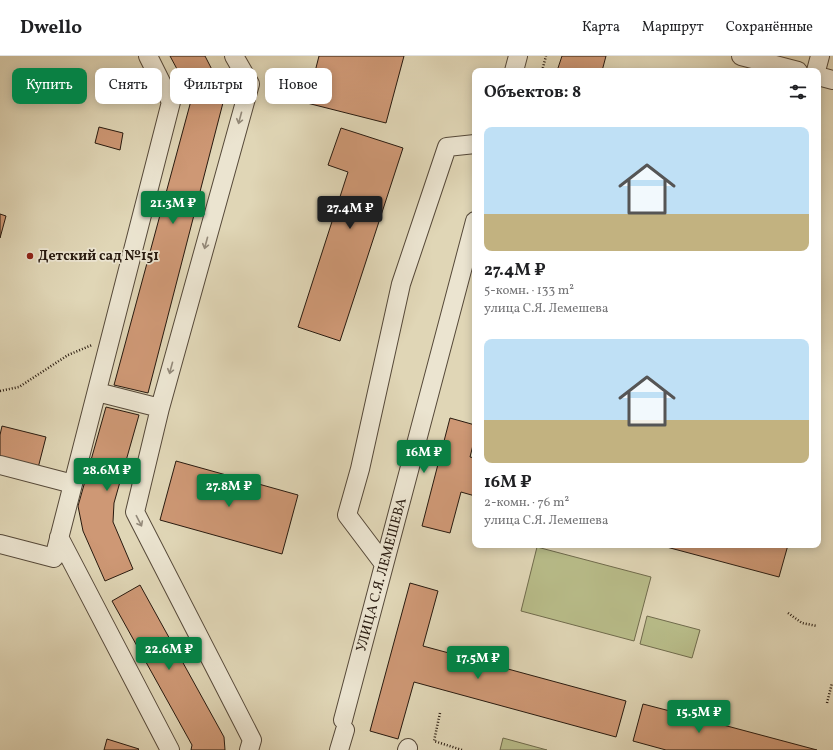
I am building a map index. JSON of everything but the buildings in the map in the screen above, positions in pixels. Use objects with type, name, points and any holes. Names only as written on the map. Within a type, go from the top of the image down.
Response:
[{"type":"street","points":[[0,544],[54,558],[171,102],[148,56]]},
{"type":"street","points":[[234,56],[250,84],[160,408],[135,512],[252,740],[249,750]]},
{"type":"street","points":[[515,68],[518,56]]},
{"type":"street","points":[[741,56],[787,68]]},
{"type":"street","points":[[817,68],[820,56]]},
{"type":"street","points":[[821,77],[833,80]]},
{"type":"street","points":[[384,564],[347,515],[360,470],[401,284],[447,147],[472,144]]},
{"type":"street","name":"УЛИЦА С.Я. ЛЕМЕШЕВА","points":[[339,750],[384,564],[472,232]]},
{"type":"street","points":[[97,392],[160,408]]},
{"type":"street","points":[[0,465],[73,484]]},
{"type":"street","points":[[59,537],[170,750]]},
{"type":"path","points":[[543,68],[546,56]]},
{"type":"path","points":[[0,391],[19,387],[68,355],[110,338]]},
{"type":"path","points":[[788,613],[802,623],[817,626]]},
{"type":"path","points":[[828,703],[832,683]]},
{"type":"path","points":[[440,713],[434,741],[462,750]]},
{"type":"green space","points":[[537,548],[651,577],[634,641],[521,611]]},
{"type":"green space","points":[[647,616],[700,630],[692,658],[640,644]]},
{"type":"green space","points":[[503,738],[547,750],[500,750]]},
{"type":"place","name":"Детский сад №151","points":[[30,256]]}]
